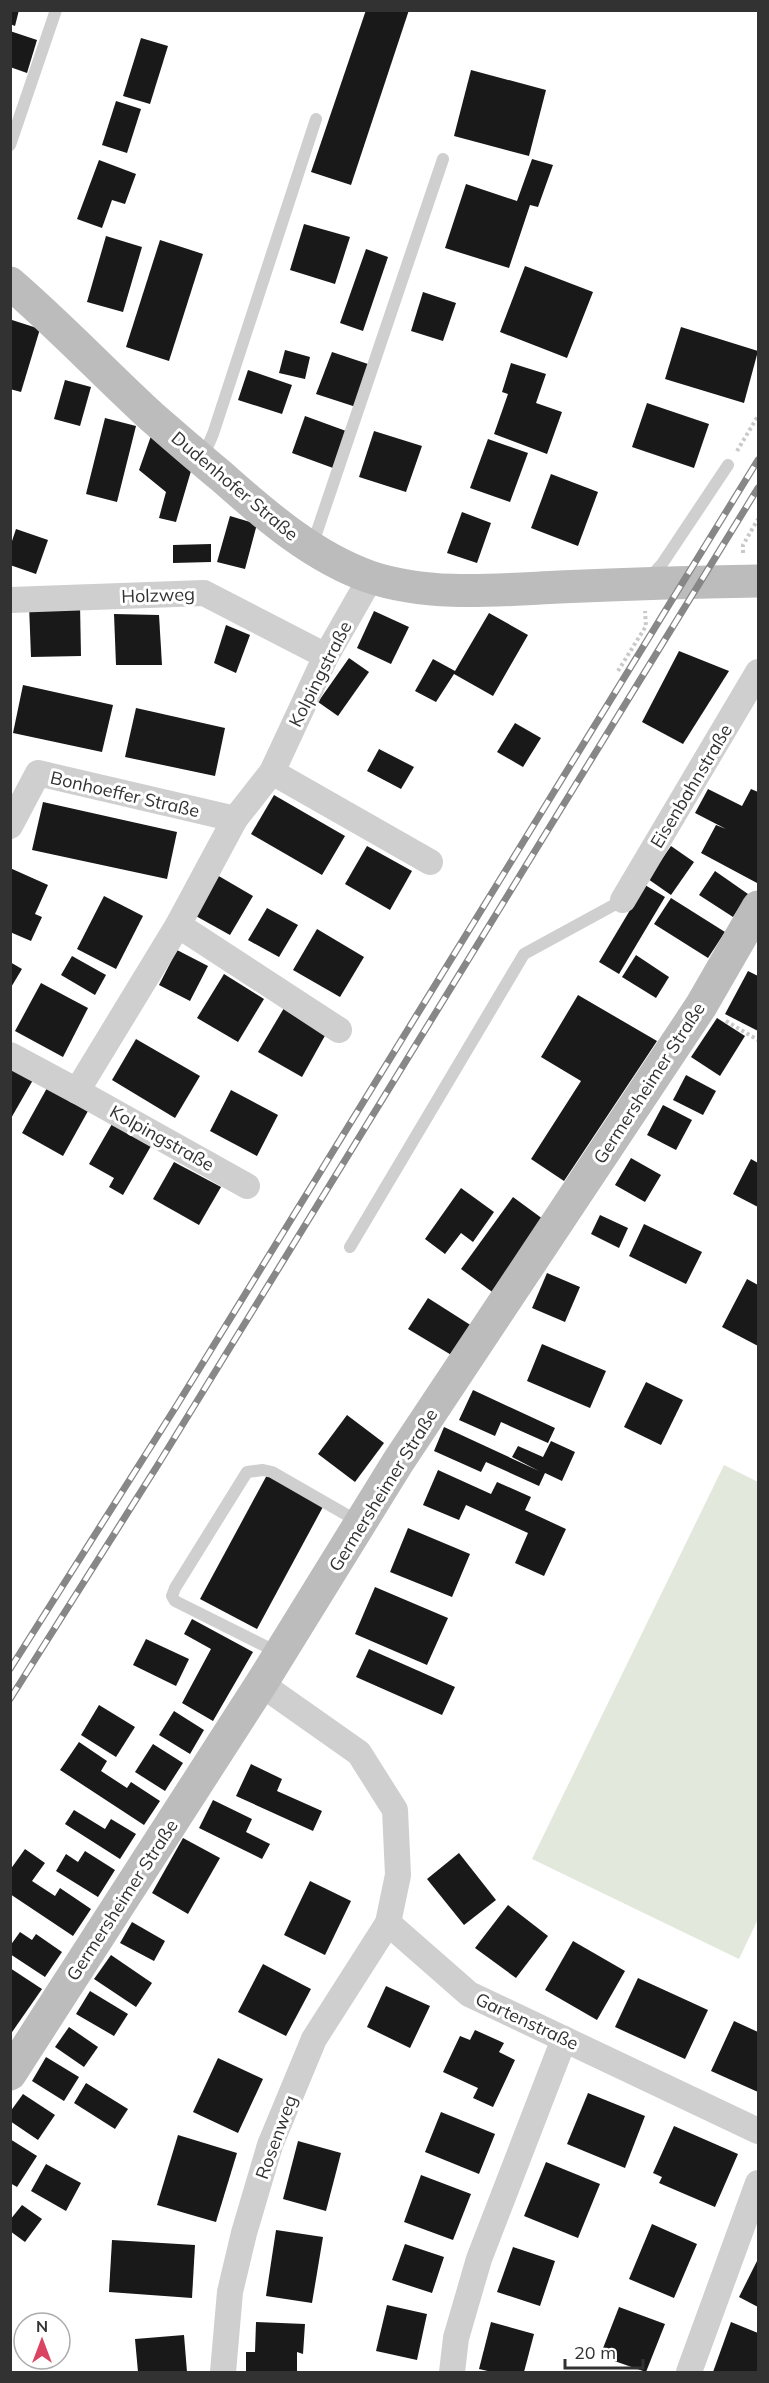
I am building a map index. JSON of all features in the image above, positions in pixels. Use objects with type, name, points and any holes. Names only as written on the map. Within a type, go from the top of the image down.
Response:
[{"type":"main road","name":"Dudenhofer Straße","points":[[10,283],[51,318],[151,416],[255,506],[311,548],[371,577],[425,588],[483,590],[751,581]]},
{"type":"main road","name":"Germersheimer Straße","points":[[10,2074],[261,1684],[398,1462],[701,1006],[759,908]]},
{"type":"street","name":"Kolpingstraße","points":[[77,1091],[178,925],[235,819],[272,772],[326,656],[371,577]]},
{"type":"street","name":"Holzweg","points":[[10,600],[204,593],[326,656]]},
{"type":"street","name":"Eisenbahnstraße","points":[[623,900],[759,672]]},
{"type":"street","points":[[272,772],[430,862]]},
{"type":"street","name":"Bonhoeffer Straße","points":[[10,826],[38,773],[235,819]]},
{"type":"street","points":[[178,925],[339,1030]]},
{"type":"street","name":"Kolpingstraße","points":[[10,1055],[247,1186]]},
{"type":"street","points":[[261,1684],[359,1753],[395,1810],[398,1875],[388,1923]]},
{"type":"street","name":"Gartenstraße","points":[[388,1923],[469,1994],[759,2131]]},
{"type":"street","name":"Rosenweg","points":[[223,2373],[230,2292],[244,2233],[270,2145],[314,2039],[388,1923]]},
{"type":"street","points":[[452,2373],[456,2338],[479,2259],[564,2039]]},
{"type":"street","points":[[688,2373],[759,2183]]},
{"type":"lane","points":[[10,145],[56,10]]},
{"type":"lane","points":[[202,460],[213,434],[316,119]]},
{"type":"lane","points":[[311,548],[443,159]]},
{"type":"lane","points":[[644,584],[662,564],[728,465]]},
{"type":"lane","points":[[351,1247],[524,954],[623,900]]},
{"type":"lane","points":[[280,1654],[175,1601],[171,1596],[198,1550],[247,1472],[253,1470],[272,1472],[361,1523]]},
{"type":"path","points":[[728,465],[759,416]]},
{"type":"path","points":[[751,581],[743,545],[759,519]]},
{"type":"path","points":[[618,672],[646,626],[644,584]]},
{"type":"path","points":[[701,1006],[759,1040]]},
{"type":"shaded area","points":[[724,1465],[758,1482],[758,1919],[739,1959],[532,1859]]},
{"type":"building","points":[[10,10],[19,10],[15,26],[10,24]]},
{"type":"building","points":[[366,10],[409,10],[351,185],[311,172]]},
{"type":"building","points":[[10,31],[37,40],[27,73],[10,67]]},
{"type":"building","points":[[141,38],[168,46],[150,104],[123,96]]},
{"type":"building","points":[[471,70],[546,90],[529,156],[454,136]]},
{"type":"building","points":[[116,101],[141,109],[127,153],[102,145]]},
{"type":"building","points":[[532,159],[553,165],[538,207],[530,205],[509,268],[445,248],[466,184],[517,201]]},
{"type":"building","points":[[99,160],[136,174],[125,204],[112,200],[102,228],[77,219]]},
{"type":"building","points":[[304,224],[350,237],[335,284],[290,270]]},
{"type":"building","points":[[106,236],[142,247],[123,312],[87,302]]},
{"type":"building","points":[[160,240],[203,254],[169,361],[126,347]]},
{"type":"building","points":[[366,249],[388,257],[363,331],[340,323]]},
{"type":"building","points":[[525,266],[593,292],[567,358],[500,332]]},
{"type":"building","points":[[423,292],[456,303],[443,341],[411,331]]},
{"type":"building","points":[[12,320],[40,329],[21,392],[10,389]]},
{"type":"building","points":[[681,327],[758,351],[744,403],[665,379]]},
{"type":"building","points":[[285,350],[310,357],[305,379],[279,373]]},
{"type":"building","points":[[332,352],[371,365],[356,407],[316,394]]},
{"type":"building","points":[[511,363],[546,374],[536,403],[562,412],[547,454],[494,434],[508,394],[502,392]]},
{"type":"building","points":[[248,370],[292,385],[282,414],[238,400]]},
{"type":"building","points":[[65,380],[91,387],[80,426],[54,419]]},
{"type":"building","points":[[647,403],[709,424],[694,468],[632,447]]},
{"type":"building","points":[[305,416],[346,431],[333,468],[292,453]]},
{"type":"building","points":[[105,418],[136,426],[117,502],[86,494]]},
{"type":"building","points":[[374,431],[422,446],[406,492],[359,477]]},
{"type":"building","points":[[151,436],[191,471],[176,522],[159,518],[166,492],[139,470]]},
{"type":"building","points":[[488,439],[528,453],[510,502],[470,488]]},
{"type":"building","points":[[551,474],[598,492],[578,546],[531,528]]},
{"type":"building","points":[[462,512],[491,523],[477,563],[447,553]]},
{"type":"building","points":[[230,516],[257,524],[245,569],[217,562]]},
{"type":"building","points":[[16,529],[48,540],[36,574],[10,565],[10,547]]},
{"type":"building","points":[[211,544],[211,562],[173,563],[173,545]]},
{"type":"building","points":[[80,604],[81,656],[31,657],[29,605]]},
{"type":"building","points":[[374,611],[409,627],[391,664],[357,648]]},
{"type":"building","points":[[489,613],[528,635],[493,696],[454,674],[436,702],[415,691],[433,659],[455,671]]},
{"type":"building","points":[[114,614],[159,615],[162,665],[116,665]]},
{"type":"building","points":[[226,625],[250,635],[236,673],[214,663]]},
{"type":"building","points":[[679,651],[729,671],[683,744],[642,722]]},
{"type":"building","points":[[349,658],[369,672],[338,716],[318,702]]},
{"type":"building","points":[[23,685],[113,705],[102,752],[13,733]]},
{"type":"building","points":[[136,708],[225,728],[215,776],[125,757]]},
{"type":"building","points":[[515,723],[541,738],[523,767],[497,752]]},
{"type":"building","points":[[379,749],[414,767],[401,789],[367,771]]},
{"type":"building","points":[[708,789],[742,806],[751,789],[758,792],[757,883],[701,853],[716,825],[726,829],[695,813]]},
{"type":"building","points":[[274,795],[345,836],[322,875],[251,834]]},
{"type":"building","points":[[43,802],[177,832],[167,879],[32,850]]},
{"type":"building","points":[[367,846],[412,871],[390,910],[345,884]]},
{"type":"building","points":[[671,846],[694,862],[671,895],[648,879]]},
{"type":"building","points":[[10,868],[48,885],[35,914],[42,917],[31,941],[10,932]]},
{"type":"building","points":[[715,871],[748,894],[733,917],[699,895]]},
{"type":"building","points":[[217,875],[253,896],[230,935],[194,915]]},
{"type":"building","points":[[645,885],[665,897],[619,974],[599,962]]},
{"type":"building","points":[[104,896],[143,916],[116,969],[77,949]]},
{"type":"building","points":[[671,898],[725,932],[708,958],[654,924]]},
{"type":"building","points":[[267,908],[298,925],[279,957],[248,940]]},
{"type":"building","points":[[317,929],[364,957],[340,997],[293,970]]},
{"type":"building","points":[[177,950],[208,966],[190,1001],[159,985]]},
{"type":"building","points":[[636,955],[669,977],[656,998],[622,977]]},
{"type":"building","points":[[72,956],[106,975],[95,995],[61,975]]},
{"type":"building","points":[[10,962],[22,969],[10,989]]},
{"type":"building","points":[[748,971],[758,976],[758,1031],[725,1014]]},
{"type":"building","points":[[224,974],[264,999],[238,1042],[197,1018]]},
{"type":"building","points":[[41,983],[88,1008],[63,1057],[15,1031]]},
{"type":"building","points":[[578,995],[657,1041],[564,1181],[531,1159],[581,1081],[541,1057]]},
{"type":"building","points":[[284,1008],[327,1032],[302,1077],[258,1052]]},
{"type":"building","points":[[717,1018],[745,1036],[720,1076],[691,1057]]},
{"type":"building","points":[[136,1039],[200,1076],[175,1118],[112,1080]]},
{"type":"building","points":[[10,1067],[33,1080],[10,1120]]},
{"type":"building","points":[[686,1075],[716,1091],[703,1115],[673,1100]]},
{"type":"building","points":[[47,1088],[88,1111],[63,1156],[22,1133]]},
{"type":"building","points":[[231,1090],[278,1115],[257,1156],[210,1131]]},
{"type":"building","points":[[663,1105],[692,1120],[676,1150],[647,1135]]},
{"type":"building","points":[[112,1124],[151,1146],[123,1195],[109,1187],[114,1178],[89,1164]]},
{"type":"building","points":[[631,1158],[661,1175],[645,1202],[615,1185]]},
{"type":"building","points":[[751,1159],[758,1163],[758,1207],[733,1194]]},
{"type":"building","points":[[174,1162],[221,1187],[199,1225],[153,1199]]},
{"type":"building","points":[[461,1188],[494,1212],[473,1242],[461,1233],[445,1254],[425,1239]]},
{"type":"building","points":[[513,1197],[547,1222],[495,1294],[461,1269]]},
{"type":"building","points":[[600,1215],[628,1228],[619,1248],[591,1234]]},
{"type":"building","points":[[644,1224],[702,1252],[686,1284],[629,1256]]},
{"type":"building","points":[[547,1273],[580,1287],[565,1322],[532,1308]]},
{"type":"building","points":[[747,1279],[758,1285],[758,1346],[722,1327]]},
{"type":"building","points":[[428,1298],[472,1326],[453,1356],[408,1329]]},
{"type":"building","points":[[542,1344],[606,1371],[590,1408],[527,1381]]},
{"type":"building","points":[[646,1382],[683,1400],[661,1445],[624,1427]]},
{"type":"building","points":[[473,1390],[555,1428],[548,1443],[501,1422],[495,1436],[459,1420]]},
{"type":"building","points":[[347,1415],[384,1443],[355,1482],[318,1454]]},
{"type":"building","points":[[444,1427],[539,1471],[512,1457],[518,1446],[543,1457],[551,1441],[575,1452],[562,1481],[545,1473],[539,1486],[486,1462],[481,1472],[434,1451]]},
{"type":"building","points":[[438,1470],[491,1494],[497,1482],[531,1497],[525,1510],[566,1529],[544,1576],[515,1563],[528,1533],[466,1505],[459,1520],[423,1505]]},
{"type":"building","points":[[267,1475],[324,1505],[257,1629],[200,1599]]},
{"type":"building","points":[[408,1528],[470,1554],[452,1597],[390,1572]]},
{"type":"building","points":[[375,1587],[448,1618],[427,1665],[355,1634]]},
{"type":"building","points":[[192,1619],[253,1652],[213,1721],[182,1703],[211,1649],[184,1634]]},
{"type":"building","points":[[146,1639],[189,1659],[176,1686],[133,1665]]},
{"type":"building","points":[[369,1649],[455,1687],[442,1715],[356,1677]]},
{"type":"building","points":[[99,1705],[135,1727],[116,1757],[81,1735]]},
{"type":"building","points":[[174,1711],[204,1730],[190,1754],[159,1735]]},
{"type":"building","points":[[79,1742],[107,1761],[101,1771],[127,1788],[131,1782],[160,1801],[144,1825],[60,1770]]},
{"type":"building","points":[[153,1744],[183,1763],[165,1791],[135,1772]]},
{"type":"building","points":[[251,1764],[282,1779],[277,1791],[322,1811],[313,1831],[236,1796]]},
{"type":"building","points":[[213,1800],[252,1819],[246,1832],[270,1844],[262,1859],[199,1828]]},
{"type":"building","points":[[74,1810],[105,1829],[111,1819],[136,1834],[120,1859],[65,1824]]},
{"type":"building","points":[[183,1838],[220,1858],[188,1914],[152,1893]]},
{"type":"building","points":[[25,1849],[45,1863],[32,1881],[55,1896],[60,1888],[91,1909],[73,1936],[10,1894],[10,1870]]},
{"type":"building","points":[[85,1851],[115,1870],[98,1897],[56,1871],[66,1854],[78,1862]]},
{"type":"building","points":[[459,1853],[496,1900],[464,1925],[427,1879]]},
{"type":"building","points":[[310,1881],[351,1901],[325,1955],[284,1935]]},
{"type":"building","points":[[508,1905],[548,1936],[516,1978],[475,1948]]},
{"type":"building","points":[[132,1922],[165,1941],[154,1961],[120,1943]]},
{"type":"building","points":[[20,1932],[32,1940],[36,1934],[62,1952],[45,1977],[10,1954],[10,1946]]},
{"type":"building","points":[[573,1941],[625,1971],[597,2020],[545,1990]]},
{"type":"building","points":[[111,1955],[152,1983],[136,2007],[94,1979]]},
{"type":"building","points":[[263,1964],[311,1989],[286,2036],[238,2012]]},
{"type":"building","points":[[10,1968],[42,1989],[10,2035]]},
{"type":"building","points":[[638,1978],[708,2010],[685,2059],[615,2027]]},
{"type":"building","points":[[386,1986],[430,2006],[410,2048],[367,2027]]},
{"type":"building","points":[[90,1991],[128,2014],[114,2036],[76,2014]]},
{"type":"building","points":[[734,2021],[758,2032],[758,2092],[711,2071]]},
{"type":"building","points":[[69,2027],[98,2047],[84,2067],[55,2047]]},
{"type":"building","points":[[475,2030],[504,2043],[499,2052],[515,2060],[493,2107],[473,2098],[478,2088],[443,2072],[460,2036],[470,2040]]},
{"type":"building","points":[[46,2057],[79,2077],[64,2101],[32,2081]]},
{"type":"building","points":[[218,2058],[263,2079],[238,2133],[193,2112]]},
{"type":"building","points":[[86,2083],[128,2109],[115,2129],[74,2103]]},
{"type":"building","points":[[588,2093],[645,2116],[625,2168],[567,2144]]},
{"type":"building","points":[[23,2094],[55,2115],[38,2140],[10,2121],[10,2112]]},
{"type":"building","points":[[441,2112],[495,2134],[479,2174],[425,2152]]},
{"type":"building","points":[[674,2126],[738,2154],[715,2207],[659,2183],[662,2177],[653,2173]]},
{"type":"building","points":[[178,2135],[237,2153],[216,2222],[157,2205]]},
{"type":"building","points":[[10,2139],[37,2156],[17,2187],[10,2183]]},
{"type":"building","points":[[298,2141],[341,2153],[326,2211],[283,2199]]},
{"type":"building","points":[[546,2162],[600,2184],[578,2238],[524,2216]]},
{"type":"building","points":[[46,2164],[81,2183],[66,2211],[31,2191]]},
{"type":"building","points":[[421,2175],[471,2194],[453,2240],[404,2222]]},
{"type":"building","points":[[22,2205],[42,2219],[25,2242],[10,2231],[10,2220]]},
{"type":"building","points":[[652,2224],[697,2244],[674,2298],[629,2279]]},
{"type":"building","points":[[276,2230],[323,2237],[312,2303],[266,2296]]},
{"type":"building","points":[[112,2240],[195,2245],[192,2298],[109,2292]]},
{"type":"building","points":[[405,2244],[444,2257],[432,2293],[392,2280]]},
{"type":"building","points":[[513,2247],[555,2261],[540,2306],[497,2292]]},
{"type":"building","points":[[758,2259],[758,2307],[739,2297]]},
{"type":"building","points":[[387,2305],[427,2314],[417,2360],[376,2351]]},
{"type":"building","points":[[619,2307],[665,2324],[646,2372],[600,2356]]},
{"type":"building","points":[[256,2322],[305,2324],[303,2354],[297,2352],[297,2372],[246,2372],[246,2352],[255,2352]]},
{"type":"building","points":[[491,2322],[534,2334],[524,2372],[492,2372],[479,2369]]},
{"type":"building","points":[[731,2322],[758,2333],[758,2372],[713,2372]]},
{"type":"building","points":[[184,2335],[187,2372],[138,2372],[135,2339]]},
{"type":"railway","points":[[10,1669],[177,1405],[758,460]]},
{"type":"railway","points":[[10,1699],[159,1463],[758,488]]}]
